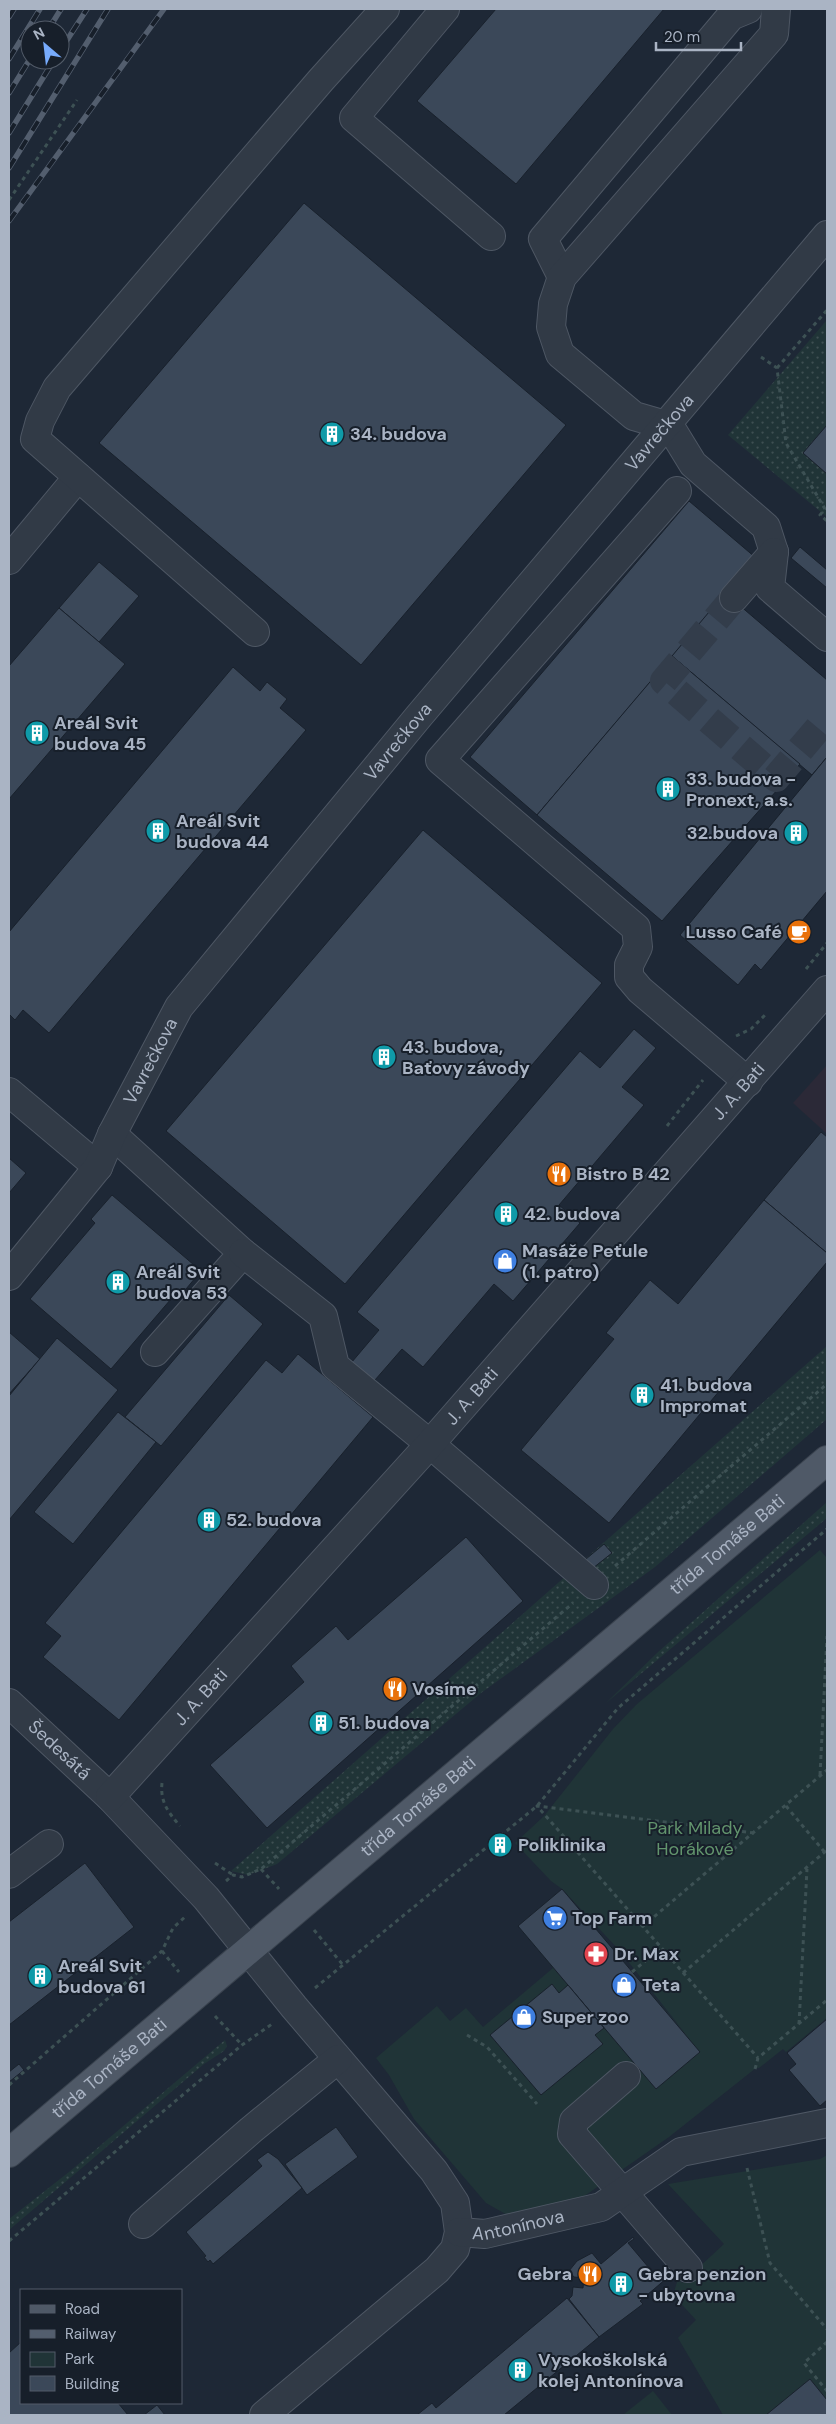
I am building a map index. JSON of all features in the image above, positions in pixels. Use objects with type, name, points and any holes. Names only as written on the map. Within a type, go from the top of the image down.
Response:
[{"type":"main road","name":"třída Tomáše Bati","points":[[9,2153],[827,1460]]},
{"type":"street","points":[[255,632],[35,439],[40,421],[57,388],[321,80],[385,9]]},
{"type":"street","points":[[445,9],[354,118],[491,236]]},
{"type":"street","points":[[562,277],[543,239],[732,16],[748,9]]},
{"type":"street","points":[[776,9],[774,34],[562,277],[553,304],[551,327],[560,354],[634,416],[664,425],[674,432],[693,464],[766,527],[774,552],[770,588],[827,637]]},
{"type":"street","name":"Vavrečkova","points":[[9,1276],[98,1167],[112,1134],[179,1007],[419,716],[827,235]]},
{"type":"street","points":[[9,560],[78,477]]},
{"type":"street","points":[[677,491],[440,760],[636,928],[638,947],[629,965],[629,977],[640,990],[748,1082]]},
{"type":"street","points":[[734,598],[774,552]]},
{"type":"street","name":"J. A. Bati","points":[[110,1797],[430,1444],[827,990]]},
{"type":"street","points":[[9,1092],[98,1167]]},
{"type":"street","points":[[112,1134],[243,1253],[323,1316],[335,1366],[430,1444],[594,1585]]},
{"type":"street","points":[[155,1352],[243,1253]]},
{"type":"street","name":"Šedesátá","points":[[9,1703],[110,1797],[206,1898],[294,2007],[445,2185],[456,2203],[459,2232]]},
{"type":"street","points":[[9,1874],[49,1844]]},
{"type":"street","points":[[143,2224],[251,2130],[338,2059]]},
{"type":"street","points":[[626,2076],[574,2121],[572,2134],[688,2268]]},
{"type":"street","name":"Antonínova","points":[[264,2415],[437,2270],[455,2249],[459,2232],[485,2234],[601,2207],[681,2152],[827,2123]]},
{"type":"path","points":[[9,200],[77,100]]},
{"type":"path","points":[[777,368],[827,310]]},
{"type":"path","points":[[779,377],[786,443],[825,510],[820,515],[827,521]]},
{"type":"path","points":[[800,976],[827,943]]},
{"type":"path","points":[[730,1035],[737,1036],[751,1029],[769,1010]]},
{"type":"path","points":[[9,2085],[162,1951],[173,1928],[206,1898],[233,1876],[242,1877],[261,1869],[827,1384]]},
{"type":"path","points":[[9,2241],[242,2045],[294,2007],[537,1806],[618,1708],[827,1529]]},
{"type":"path","points":[[820,1775],[827,1636]]},
{"type":"path","points":[[642,1927],[827,1770]]},
{"type":"path","points":[[537,1806],[754,1833]]},
{"type":"path","points":[[537,1806],[758,2058]]},
{"type":"path","points":[[682,1973],[826,1852],[786,1806]]},
{"type":"path","points":[[799,2024],[807,1869]]},
{"type":"path","points":[[632,1972],[661,1948]]},
{"type":"path","points":[[755,2069],[758,2058],[827,2000]]},
{"type":"path","points":[[468,2035],[487,2047],[537,2104]]},
{"type":"path","points":[[741,2140],[770,2263],[827,2329]]},
{"type":"path","points":[[827,2342],[804,2363],[827,2391]]},
{"type":"shaded area","points":[[827,1065],[827,1134],[793,1103]]},
{"type":"green space","points":[[827,320],[827,425],[803,453],[827,474],[827,517],[728,435]]},
{"type":"green space","points":[[827,1346],[827,1419],[655,1567],[481,1693],[277,1864],[248,1875],[231,1871]]},
{"type":"green space","points":[[827,1502],[827,1518],[606,1703],[657,1653]]},
{"type":"green space","name":"Park Milady Horákové","points":[[820,1550],[827,1558],[827,2018],[786,2052],[783,2049],[759,2068],[756,2068],[669,2137],[583,2197],[511,2217],[486,2203],[414,2119],[389,2075],[376,2058],[437,2006],[450,2021],[466,2008],[483,2027],[553,1968],[518,1926],[562,1889],[551,1881],[515,1843],[544,1816],[613,1729],[637,1704]],"holes":[[[562,1889],[619,1950],[685,2033]]]},
{"type":"green space","points":[[225,2040],[227,2046],[224,2051],[204,2064],[9,2230],[9,2219],[69,2172]]},
{"type":"green space","points":[[827,2155],[827,2415],[723,2415],[678,2338],[696,2320],[673,2295],[678,2279],[682,2283],[724,2244],[668,2184],[820,2159]]},
{"type":"green space","points":[[653,2391],[672,2415],[623,2415]]},
{"type":"building","points":[[496,9],[664,9],[516,184],[417,101]]},
{"type":"building","name":"34. budova","points":[[304,203],[566,425],[361,665],[99,443]]},
{"type":"building","points":[[827,425],[827,474],[803,453]]},
{"type":"building","points":[[689,501],[756,558],[537,815],[470,757]]},
{"type":"building","points":[[800,547],[827,570],[827,588],[791,558]]},
{"type":"building","points":[[99,562],[139,596],[99,642],[59,608]]},
{"type":"building","points":[[725,593],[827,680],[827,757],[812,775],[672,656]]},
{"type":"building","name":"Areál Svit budova 45","points":[[59,608],[125,664],[9,799],[9,666]]},
{"type":"building","name":"33. budova - Pronext, a.s.","points":[[672,656],[800,764],[662,921],[537,815]]},
{"type":"building","name":"Areál Svit budova 44","points":[[233,667],[260,691],[267,682],[287,699],[280,708],[306,730],[49,1033],[23,1010],[15,1020],[9,1014],[9,932]]},
{"type":"building","name":"32.budova","points":[[827,757],[827,891],[761,970],[755,964],[738,985],[680,935]]},
{"type":"building","name":"43. budova, Baťovy závody","points":[[423,830],[602,983],[345,1284],[166,1131]]},
{"type":"building","name":"42. budova","points":[[634,1029],[656,1048],[622,1087],[644,1105],[559,1205],[580,1223],[513,1301],[494,1284],[423,1367],[402,1349],[368,1388],[346,1369],[379,1330],[357,1312],[580,1051],[600,1068]]},
{"type":"building","points":[[821,1132],[827,1137],[827,1253],[764,1200]]},
{"type":"building","points":[[9,1158],[26,1173],[9,1193]]},
{"type":"building","name":"Areál Svit budova 53","points":[[112,1195],[201,1271],[181,1295],[177,1292],[111,1369],[30,1299],[95,1223],[91,1219]]},
{"type":"building","name":"41. budova Impromat","points":[[764,1200],[827,1253],[827,1262],[609,1523],[521,1450],[614,1339],[606,1333],[650,1280],[678,1304]]},
{"type":"building","points":[[229,1295],[263,1324],[161,1446],[125,1417]]},
{"type":"building","points":[[9,1332],[40,1359],[9,1394]]},
{"type":"building","points":[[57,1338],[118,1390],[9,1520],[9,1396]]},
{"type":"building","name":"52. budova","points":[[298,1354],[373,1417],[119,1720],[43,1657],[61,1636],[45,1623],[266,1360],[282,1373]]},
{"type":"building","points":[[118,1412],[156,1442],[73,1544],[34,1512]]},
{"type":"building","name":"51. budova","points":[[466,1537],[523,1601],[267,1828],[210,1765],[304,1682],[291,1666],[336,1626],[348,1640]]},
{"type":"building","points":[[604,1544],[612,1553],[593,1568],[586,1559]]},
{"type":"building","name":"Poliklinika","points":[[505,1837],[510,1843],[496,1853],[491,1848]]},
{"type":"building","name":"Areál Svit budova 61","points":[[85,1863],[134,1927],[9,2025],[9,1922]]},
{"type":"building","points":[[562,1889],[700,2052],[656,2089],[518,1926]]},
{"type":"building","points":[[552,1984],[559,1993],[568,1985],[604,2028],[595,2035],[603,2044],[541,2095],[490,2035]]},
{"type":"building","points":[[827,2019],[827,2100],[820,2106],[789,2070],[796,2064],[787,2053]]},
{"type":"building","points":[[19,2064],[24,2070],[9,2082],[9,2072]]},
{"type":"building","points":[[336,2127],[358,2157],[307,2195],[285,2164]]},
{"type":"building","points":[[268,2152],[278,2159],[302,2188],[213,2264],[210,2260],[208,2262],[204,2257],[206,2256],[186,2232],[262,2166],[257,2160]]},
{"type":"building","name":"Gebra penzion - ubytovna","points":[[633,2237],[634,2239],[628,2243],[660,2281],[665,2276],[667,2278],[640,2301],[643,2304],[599,2337],[569,2299],[572,2296],[573,2287],[583,2288],[584,2278],[574,2277],[569,2271],[577,2261],[592,2253],[601,2264]]},
{"type":"building","name":"Vysokoškolská kolej Antonínova","points":[[567,2298],[599,2337],[504,2415],[417,2415],[432,2403],[436,2408]]},
{"type":"building","points":[[20,2343],[20,2404],[119,2404],[128,2415],[9,2415],[9,2353]]},
{"type":"building","points":[[810,2379],[827,2400],[827,2415],[766,2415]]},
{"type":"building","points":[[157,2405],[165,2415],[144,2415]]},
{"type":"tunnel","points":[[734,598],[664,681],[776,778],[827,718]]},
{"type":"railway","points":[[9,17],[14,9]]},
{"type":"railway","points":[[9,59],[40,9]]},
{"type":"railway","points":[[54,20],[61,9]]},
{"type":"railway","points":[[70,35],[87,9]]},
{"type":"railway","points":[[9,168],[108,9]]},
{"type":"railway","points":[[9,221],[164,9]]},
{"type":"railway","points":[[9,93],[23,70]]},
{"type":"railway","points":[[9,133],[48,70]]},
{"type":"place","name":"34. budova","points":[[332,434]]},
{"type":"place","name":"Areál Svit budova 45","points":[[37,733]]},
{"type":"place","name":"33. budova - Pronext, a.s.","points":[[668,789]]},
{"type":"place","name":"Areál Svit budova 44","points":[[158,831]]},
{"type":"place","name":"32.budova","points":[[796,833]]},
{"type":"place","name":"Lusso Café","points":[[799,932]]},
{"type":"place","name":"43. budova, Baťovy závody","points":[[384,1057]]},
{"type":"place","name":"Bistro B 42","points":[[559,1174]]},
{"type":"place","name":"42. budova","points":[[506,1214]]},
{"type":"place","name":"Masáže Peťule (1. patro)","points":[[505,1261]]},
{"type":"place","name":"Areál Svit budova 53","points":[[118,1282]]},
{"type":"place","name":"41. budova Impromat","points":[[642,1395]]},
{"type":"place","name":"52. budova","points":[[209,1520]]},
{"type":"place","name":"Vosíme","points":[[395,1689]]},
{"type":"place","name":"51. budova","points":[[321,1723]]},
{"type":"place","name":"Poliklinika","points":[[500,1845]]},
{"type":"place","name":"Top Farm","points":[[555,1918]]},
{"type":"place","name":"Dr. Max","points":[[596,1954]]},
{"type":"place","name":"Areál Svit budova 61","points":[[40,1976]]},
{"type":"place","name":"Teta","points":[[624,1985]]},
{"type":"place","name":"Super zoo","points":[[524,2017]]},
{"type":"place","name":"Gebra","points":[[590,2274]]},
{"type":"place","name":"Gebra penzion - ubytovna","points":[[621,2284]]},
{"type":"place","name":"Vysokoškolská kolej Antonínova","points":[[520,2370]]}]
